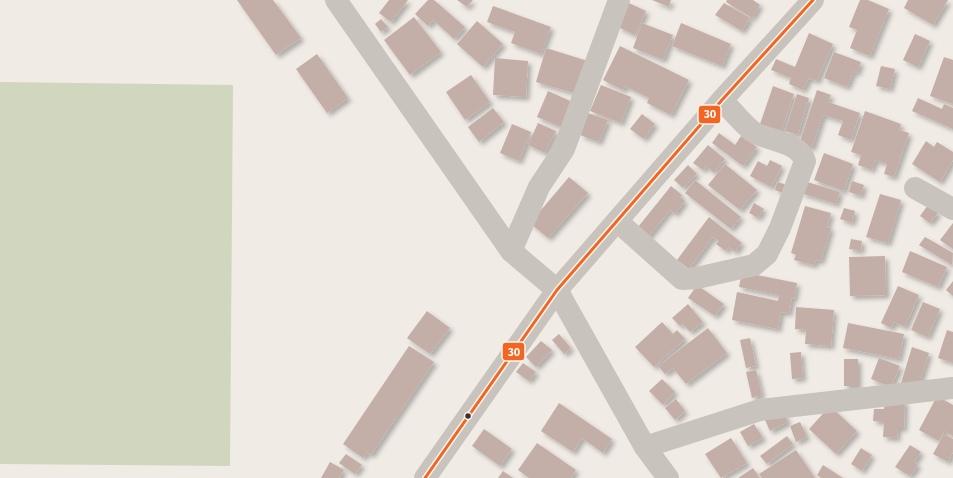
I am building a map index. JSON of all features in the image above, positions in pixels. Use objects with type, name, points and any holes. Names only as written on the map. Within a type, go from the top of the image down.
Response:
[{"type":"street","points":[[336,0],[511,251],[557,290],[645,447],[668,478]]},
{"type":"street","points":[[511,251],[539,187],[564,149],[619,0]]},
{"type":"street","points":[[425,478],[557,290],[722,100],[813,0]]},
{"type":"street","points":[[617,221],[682,279],[697,278],[754,265],[767,254],[780,228],[805,161],[802,154],[796,149],[754,132],[722,100]]},
{"type":"street","points":[[915,188],[953,209]]},
{"type":"street","points":[[645,447],[760,410],[953,388]]},
{"type":"green space","points":[[0,82],[233,85],[230,466],[0,464]]},
{"type":"building","points":[[237,0],[273,0],[301,38],[276,55]]},
{"type":"building","points":[[389,0],[408,0],[391,22],[379,13]]},
{"type":"building","points":[[428,0],[434,0],[465,27],[454,39],[433,20],[428,26],[415,14]]},
{"type":"building","points":[[457,0],[473,0],[467,7]]},
{"type":"building","points":[[652,0],[671,0],[669,7]]},
{"type":"building","points":[[727,0],[753,0],[760,5],[752,18],[726,2]]},
{"type":"building","points":[[860,0],[868,0],[889,9],[870,56],[850,48],[857,30],[849,27]]},
{"type":"building","points":[[908,0],[948,0],[933,25],[904,8]]},
{"type":"building","points":[[629,3],[646,11],[635,35],[618,27]]},
{"type":"building","points":[[724,3],[750,18],[742,31],[715,15]]},
{"type":"building","points":[[493,6],[551,27],[541,54],[511,43],[515,32],[487,22]]},
{"type":"building","points":[[414,17],[441,52],[410,75],[384,40]]},
{"type":"building","points":[[381,19],[388,27],[381,32],[375,24]]},
{"type":"building","points":[[477,21],[503,44],[483,67],[457,44]]},
{"type":"building","points":[[642,23],[673,35],[663,60],[633,48]]},
{"type":"building","points":[[681,23],[731,44],[722,66],[672,46]]},
{"type":"building","points":[[809,33],[833,44],[817,81],[809,78],[803,90],[789,84],[791,78],[771,70],[776,59],[795,67]]},
{"type":"building","points":[[915,34],[930,41],[918,67],[903,60]]},
{"type":"building","points":[[620,46],[689,80],[671,115],[647,103],[649,98],[625,86],[623,90],[603,80]]},
{"type":"building","points":[[546,48],[591,62],[581,95],[536,82]]},
{"type":"building","points":[[834,52],[861,62],[857,73],[854,71],[847,87],[824,78]]},
{"type":"building","points":[[317,54],[348,98],[327,113],[296,69]]},
{"type":"building","points":[[944,57],[953,60],[953,104],[930,96]]},
{"type":"building","points":[[495,58],[528,61],[526,97],[493,95]]},
{"type":"building","points":[[881,66],[895,69],[890,89],[876,86]]},
{"type":"building","points":[[471,75],[490,102],[465,120],[446,92]]},
{"type":"building","points":[[601,85],[631,97],[621,123],[590,111]]},
{"type":"building","points":[[773,86],[794,94],[780,135],[759,127]]},
{"type":"building","points":[[817,90],[831,95],[828,102],[860,113],[851,140],[838,135],[843,121],[823,115],[812,148],[799,144]]},
{"type":"building","points":[[548,91],[577,104],[566,129],[537,117]]},
{"type":"building","points":[[797,94],[809,98],[798,135],[785,131]]},
{"type":"building","points":[[918,98],[942,109],[944,104],[953,108],[953,129],[912,111]]},
{"type":"building","points":[[493,108],[504,122],[479,142],[468,127]]},
{"type":"building","points":[[865,111],[901,124],[899,130],[909,133],[894,177],[884,174],[887,164],[875,160],[872,170],[858,165],[861,155],[851,152]]},
{"type":"building","points":[[588,113],[608,120],[599,142],[580,135]]},
{"type":"building","points":[[642,114],[655,124],[644,139],[630,129]]},
{"type":"building","points":[[538,123],[556,131],[545,153],[528,145]]},
{"type":"building","points":[[512,124],[531,132],[519,161],[500,153]]},
{"type":"building","points":[[719,133],[735,145],[741,136],[757,147],[743,166],[712,143]]},
{"type":"building","points":[[926,141],[934,147],[937,142],[953,152],[953,160],[940,182],[912,164]]},
{"type":"building","points":[[708,145],[725,159],[714,173],[706,166],[703,170],[693,163]]},
{"type":"building","points":[[824,153],[853,164],[844,191],[814,180]]},
{"type":"building","points":[[770,160],[782,166],[771,187],[750,176],[758,161],[767,166]]},
{"type":"building","points":[[725,164],[757,190],[740,210],[708,185]]},
{"type":"building","points":[[688,165],[697,174],[683,188],[674,180]]},
{"type":"building","points":[[569,177],[588,193],[548,238],[530,223]]},
{"type":"building","points":[[695,180],[741,217],[731,229],[685,193]]},
{"type":"building","points":[[804,181],[840,192],[836,204],[801,193]]},
{"type":"building","points":[[852,181],[864,185],[861,196],[849,192]]},
{"type":"building","points":[[777,182],[788,185],[785,194],[775,190]]},
{"type":"building","points":[[671,186],[682,195],[680,197],[685,201],[675,214],[670,210],[645,241],[634,232]]},
{"type":"building","points":[[880,194],[901,200],[888,243],[866,237]]},
{"type":"building","points":[[754,203],[764,209],[758,218],[749,213]]},
{"type":"building","points":[[928,205],[938,213],[930,223],[920,216]]},
{"type":"building","points":[[805,206],[831,213],[827,227],[831,228],[821,261],[816,260],[814,265],[794,260],[796,255],[791,253]]},
{"type":"building","points":[[844,208],[855,211],[852,223],[840,219]]},
{"type":"building","points":[[709,217],[742,243],[735,252],[729,247],[726,251],[716,244],[719,241],[713,237],[689,269],[677,260]]},
{"type":"building","points":[[953,223],[953,249],[940,240]]},
{"type":"building","points":[[925,237],[953,253],[952,265],[919,245]]},
{"type":"building","points":[[851,239],[862,241],[861,251],[849,249]]},
{"type":"building","points":[[910,251],[947,267],[938,287],[902,272]]},
{"type":"building","points":[[885,256],[886,295],[850,296],[849,257]]},
{"type":"building","points":[[742,272],[797,283],[794,299],[792,298],[789,313],[781,312],[778,329],[732,320],[737,292],[778,301],[779,295],[739,287]]},
{"type":"building","points":[[953,281],[953,296],[946,290]]},
{"type":"building","points":[[697,285],[724,304],[715,316],[688,298]]},
{"type":"building","points":[[898,286],[919,295],[905,327],[894,322],[891,328],[881,323]]},
{"type":"building","points":[[923,302],[940,309],[928,337],[911,330]]},
{"type":"building","points":[[688,304],[703,322],[690,332],[683,324],[680,326],[672,318]]},
{"type":"building","points":[[796,307],[834,310],[831,346],[805,344],[806,330],[795,329]]},
{"type":"building","points":[[427,311],[450,328],[430,354],[407,338]]},
{"type":"building","points":[[662,322],[673,334],[677,330],[685,339],[654,367],[635,347]]},
{"type":"building","points":[[848,323],[904,334],[899,359],[843,348]]},
{"type":"building","points":[[708,328],[727,353],[686,384],[673,368],[665,374],[658,366]]},
{"type":"building","points":[[947,330],[953,332],[953,363],[938,358]]},
{"type":"building","points":[[559,334],[571,348],[564,354],[552,340]]},
{"type":"building","points":[[750,338],[756,366],[746,368],[740,340]]},
{"type":"building","points":[[541,341],[552,350],[536,367],[526,357]]},
{"type":"building","points":[[409,346],[434,362],[371,455],[367,452],[363,458],[343,444]]},
{"type":"building","points":[[912,347],[929,353],[918,388],[901,383]]},
{"type":"building","points":[[801,352],[803,378],[792,379],[790,353]]},
{"type":"building","points":[[879,358],[900,366],[891,387],[871,379]]},
{"type":"building","points":[[844,359],[858,359],[858,386],[844,386]]},
{"type":"building","points":[[523,363],[536,372],[529,381],[516,372]]},
{"type":"building","points":[[756,370],[762,395],[752,398],[746,372]]},
{"type":"building","points":[[662,379],[675,392],[663,405],[649,391]]},
{"type":"building","points":[[937,396],[953,405],[953,436],[944,431],[939,441],[919,430]]},
{"type":"building","points":[[676,399],[685,411],[675,420],[665,408]]},
{"type":"building","points":[[884,399],[905,401],[904,428],[898,428],[897,438],[883,437],[884,422],[873,421],[874,409],[884,409]]},
{"type":"building","points":[[559,403],[612,439],[603,453],[582,438],[573,452],[541,431]]},
{"type":"building","points":[[830,406],[857,431],[836,454],[809,429]]},
{"type":"building","points":[[783,411],[788,422],[770,431],[765,420]]},
{"type":"building","points":[[800,422],[807,437],[796,442],[790,426]]},
{"type":"building","points":[[754,424],[763,438],[748,446],[740,432]]},
{"type":"building","points":[[484,429],[512,449],[500,466],[472,446]]},
{"type":"building","points":[[944,434],[953,439],[953,452],[948,462],[933,454]]},
{"type":"building","points":[[787,436],[793,444],[767,464],[760,456]]},
{"type":"building","points":[[731,438],[747,463],[721,478],[705,454]]},
{"type":"building","points":[[537,443],[576,470],[571,478],[529,478],[518,470]]},
{"type":"building","points":[[910,445],[921,452],[914,462],[918,465],[910,476],[895,467]]},
{"type":"building","points":[[861,448],[872,455],[862,471],[851,464]]},
{"type":"building","points":[[796,450],[815,478],[762,478],[759,474]]},
{"type":"building","points":[[346,454],[362,465],[355,474],[339,463]]},
{"type":"building","points":[[330,462],[344,470],[339,478],[321,478]]},
{"type":"building","points":[[823,465],[843,478],[821,478],[817,475]]},
{"type":"building","points":[[753,468],[760,478],[738,478]]},
{"type":"building","points":[[503,471],[513,478],[498,478]]},
{"type":"transit line","name":"30","points":[[425,478],[557,290],[722,100],[813,0]]}]
